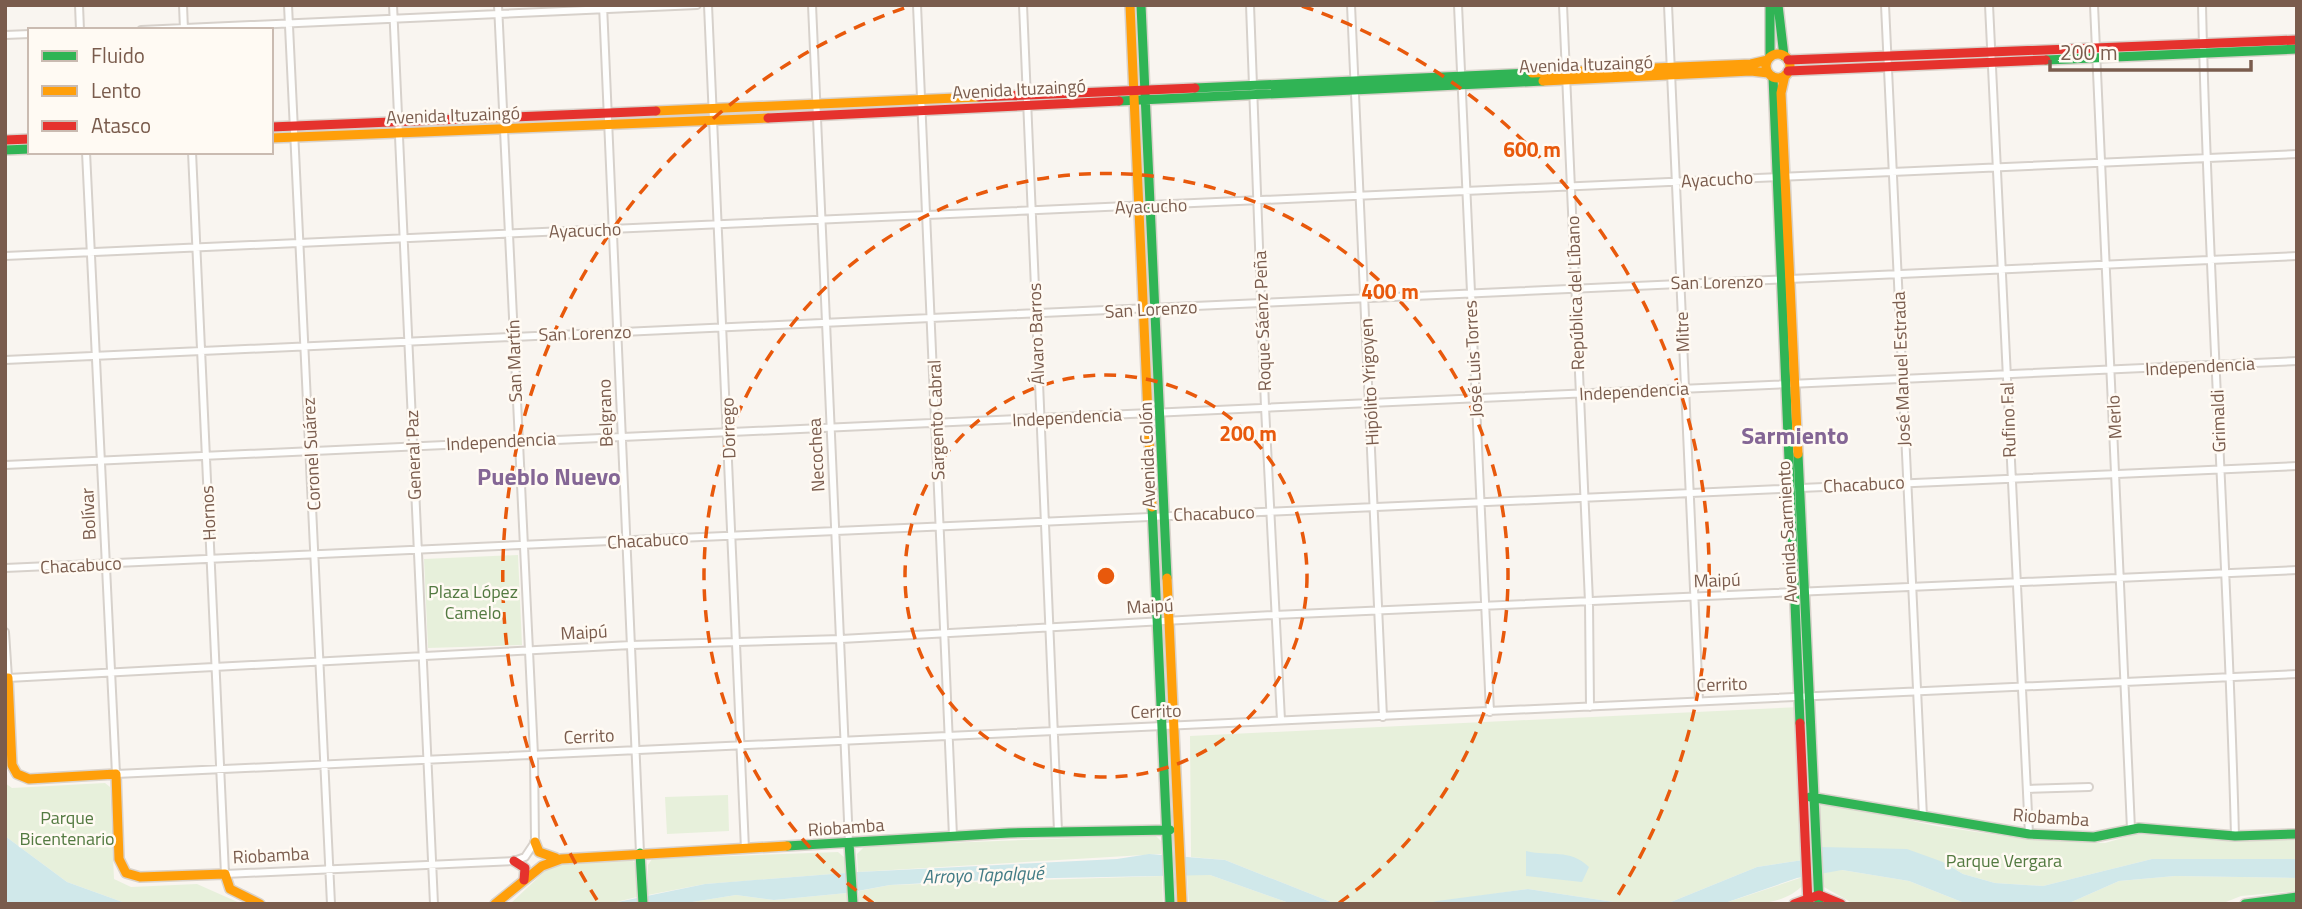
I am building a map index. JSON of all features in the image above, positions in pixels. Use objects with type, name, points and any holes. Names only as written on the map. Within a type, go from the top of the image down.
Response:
[{"type":"main road","name":"Avenida Colón","points":[[1130,5],[1150,207],[1156,309],[1182,904]]},
{"type":"main road","name":"Avenida Colón","points":[[1141,5],[1138,207],[1150,414],[1156,621],[1170,904]]},
{"type":"main road","points":[[1769,58],[1770,5]]},
{"type":"main road","points":[[1778,5],[1786,58],[1887,61],[2203,48],[2297,40]]},
{"type":"main road","points":[[2203,48],[2297,49]]},
{"type":"main road","name":"Avenida Sarmiento","points":[[1769,58],[1782,176]]},
{"type":"main road","name":"Avenida Ituzaingó","points":[[1670,72],[1786,58]]},
{"type":"main road","name":"Avenida Sarmiento","points":[[1786,58],[1786,73],[1781,93],[1782,176],[1796,487],[1807,593],[1806,698],[1810,797],[1805,814],[1808,901]]},
{"type":"main road","points":[[1786,73],[1887,61]]},
{"type":"main road","name":"Avenida Ituzaingó","points":[[273,138],[817,116],[1026,105],[1140,95],[1354,85],[1670,72],[1751,71],[1771,75],[1786,73]]},
{"type":"main road","name":"Avenida Ituzaingó","points":[[273,127],[1027,94],[1140,95]]},
{"type":"main road","points":[[5,141],[28,139]]},
{"type":"main road","points":[[5,150],[28,149]]},
{"type":"main road","name":"Avenida Sarmiento","points":[[1796,487],[1795,593],[1806,698]]},
{"type":"main road","name":"Cerrito","points":[[7,678],[12,765],[17,774],[29,779],[116,774]]},
{"type":"main road","name":"Bolívar","points":[[116,774],[119,859],[126,873]]},
{"type":"main road","name":"Avenida Sarmiento","points":[[1810,797],[1816,812],[1819,895]]},
{"type":"main road","name":"Riobamba","points":[[1810,797],[2029,834],[2094,837],[2132,829],[2235,836],[2297,834]]},
{"type":"main road","name":"Riobamba","points":[[495,904],[508,896],[538,867],[561,859],[640,853],[745,850],[953,835],[1178,830]]},
{"type":"main road","points":[[535,842],[540,852],[561,859]]},
{"type":"main road","name":"Necochea","points":[[849,843],[853,899]]},
{"type":"main road","name":"Belgrano","points":[[640,853],[643,904]]},
{"type":"main road","points":[[514,861],[525,867],[524,880]]},
{"type":"main road","name":"Riobamba","points":[[126,873],[140,877],[225,874]]},
{"type":"main road","points":[[225,874],[230,889],[260,904]]},
{"type":"main road","points":[[1794,904],[1819,895],[1842,904]]},
{"type":"main road","points":[[2245,904],[2297,897]]},
{"type":"street","points":[[79,5],[80,28]]},
{"type":"street","points":[[183,5],[184,28]]},
{"type":"street","name":"Coronel Suárez","points":[[288,5],[296,126],[331,904]]},
{"type":"street","name":"General Paz","points":[[393,5],[434,904]]},
{"type":"street","name":"San Martín","points":[[498,5],[534,755],[535,842]]},
{"type":"street","points":[[199,28],[696,5]]},
{"type":"street","name":"Dorrego","points":[[708,5],[743,746],[745,850]]},
{"type":"street","name":"Necochea","points":[[812,5],[849,843]]},
{"type":"street","name":"Sargento Cabral","points":[[917,5],[951,734],[953,835]]},
{"type":"street","name":"Álvaro Barros","points":[[1023,5],[1058,831]]},
{"type":"street","name":"Roque Sáenz Peña","points":[[1250,5],[1274,615],[1281,720]]},
{"type":"street","name":"Hipólito Yrigoyen","points":[[1352,5],[1383,717]]},
{"type":"street","name":"José Luis Torres","points":[[1458,5],[1490,712]]},
{"type":"street","name":"República del Líbano","points":[[1563,5],[1589,602],[1590,707]]},
{"type":"street","name":"Mitre","points":[[1668,5],[1687,493],[1699,701]]},
{"type":"street","name":"José Manuel Estrada","points":[[1885,5],[1923,817]]},
{"type":"street","name":"Rufino Fal","points":[[1989,5],[2029,834]]},
{"type":"street","name":"Merlo","points":[[2094,5],[2132,829]]},
{"type":"street","name":"Grimaldi","points":[[2202,5],[2205,156],[2231,677],[2235,836]]},
{"type":"street","name":"Belgrano","points":[[604,8],[640,853]]},
{"type":"street","points":[[5,35],[28,34]]},
{"type":"street","name":"Bolívar","points":[[86,154],[116,774]]},
{"type":"street","name":"Hornos","points":[[192,154],[225,874]]},
{"type":"street","name":"Ayacucho","points":[[5,256],[2297,154]]},
{"type":"street","name":"San Lorenzo","points":[[5,360],[2297,256]]},
{"type":"street","name":"Independencia","points":[[5,465],[2297,361]]},
{"type":"street","name":"Chacabuco","points":[[5,568],[2297,466]]},
{"type":"street","name":"Maipú","points":[[7,678],[631,645],[841,639],[1169,620],[2297,569]]},
{"type":"street","points":[[5,632],[7,678]]},
{"type":"street","name":"Cerrito","points":[[116,774],[2297,674]]},
{"type":"street","points":[[2027,789],[2090,787]]},
{"type":"street","points":[[514,861],[525,858],[535,842]]},
{"type":"street","name":"Riobamba","points":[[225,874],[514,861]]},
{"type":"green space","name":"Plaza López Camelo","points":[[518,555],[522,645],[428,648],[424,559]]},
{"type":"green space","points":[[1801,707],[1803,860],[1757,867],[1666,904],[1627,904],[1528,889],[1424,904],[1336,904],[1225,860],[1191,857],[1190,736]]},
{"type":"green space","name":"Parque Bicentenario","points":[[5,783],[12,788],[105,783],[110,787],[114,879],[131,887],[197,884],[242,904],[128,904],[67,882],[5,836]]},
{"type":"green space","points":[[728,795],[729,831],[667,834],[665,797]]},
{"type":"green space","name":"Parque Vergara","points":[[1824,802],[1936,826],[2031,840],[2105,843],[2136,834],[2225,841],[2297,838],[2297,859],[2152,859],[2043,886],[1995,883],[1963,874],[1943,862],[1821,847],[1819,807]]},
{"type":"green space","points":[[1155,835],[1161,841],[1161,854],[858,872],[857,854],[865,846]]},
{"type":"green space","points":[[838,852],[845,858],[846,873],[705,884],[648,895],[648,865],[652,859]]},
{"type":"green space","points":[[632,860],[636,864],[637,897],[608,904],[510,904],[545,871],[557,864]]},
{"type":"green space","name":"Parque Vergara","points":[[1842,870],[1909,881],[1967,904],[1854,904],[1824,887],[1822,871]]},
{"type":"green space","points":[[1187,875],[1210,875],[1292,904],[1189,904]]},
{"type":"green space","points":[[1162,876],[1163,904],[859,904],[859,891],[890,885]]},
{"type":"green space","points":[[2175,876],[2297,878],[2297,891],[2241,896],[2221,904],[2067,904],[2119,881]]},
{"type":"green space","points":[[1803,877],[1804,884],[1786,897],[1766,903],[1722,904]]},
{"type":"green space","points":[[847,893],[848,904],[680,904],[736,895],[774,900]]},
{"type":"water","points":[[5,836],[67,882],[128,904],[5,904]]},
{"type":"water","points":[[1821,847],[1907,849],[1943,862],[1963,874],[1995,883],[2043,886],[2152,859],[2297,859],[2297,878],[2175,876],[2119,881],[2067,904],[1967,904],[1909,881],[1842,870],[1797,878],[1722,904],[1666,904],[1757,867],[1803,860]]},
{"type":"water","points":[[1526,851],[1567,855],[1589,867],[1582,882],[1526,876]]},
{"type":"water","name":"Arroyo Tapalqué","points":[[1149,854],[1225,860],[1336,904],[1292,904],[1210,875],[1007,879],[890,885],[847,893],[774,900],[736,895],[680,904],[608,904],[705,884],[858,872],[1117,859]]},
{"type":"water","points":[[1528,889],[1627,904],[1424,904],[1437,901]]},
{"type":"traffic: fast","points":[[1141,5],[1167,578]]},
{"type":"traffic: fast","points":[[1770,5],[1770,57]]},
{"type":"traffic: fast","points":[[1778,5],[1784,56]]},
{"type":"traffic: fast","points":[[2046,60],[2297,49]]},
{"type":"traffic: fast","points":[[1195,88],[1532,73]]},
{"type":"traffic: fast","points":[[1773,77],[1800,723]]},
{"type":"traffic: fast","points":[[1119,101],[1543,81]]},
{"type":"traffic: fast","points":[[5,150],[28,149]]},
{"type":"traffic: fast","points":[[1798,454],[1819,904]]},
{"type":"traffic: fast","points":[[1152,507],[1170,904]]},
{"type":"traffic: fast","points":[[1810,797],[2029,834],[2094,837],[2139,828],[2235,836],[2297,834]]},
{"type":"traffic: fast","points":[[787,846],[1009,833],[1170,830]]},
{"type":"traffic: fast","points":[[849,843],[853,904]]},
{"type":"traffic: fast","points":[[640,853],[643,904]]},
{"type":"traffic: fast","points":[[2245,904],[2297,897]]},
{"type":"traffic: slow","points":[[1130,5],[1152,507]]},
{"type":"traffic: slow","points":[[1778,54],[1786,58],[1790,66],[1786,74],[1778,78],[1770,74],[1766,66],[1770,58],[1778,54]]},
{"type":"traffic: slow","points":[[1532,73],[1751,64],[1768,60]]},
{"type":"traffic: slow","points":[[1543,81],[1751,71],[1768,73]]},
{"type":"traffic: slow","points":[[1785,75],[1781,93],[1798,454]]},
{"type":"traffic: slow","points":[[656,111],[979,97]]},
{"type":"traffic: slow","points":[[273,138],[768,118]]},
{"type":"traffic: slow","points":[[1167,578],[1182,904]]},
{"type":"traffic: slow","points":[[5,678],[8,678],[12,765],[17,774],[29,779],[116,774],[119,859],[126,873],[140,877],[225,874],[230,889],[260,904]]},
{"type":"traffic: slow","points":[[535,842],[539,852],[556,858]]},
{"type":"traffic: slow","points":[[495,904],[542,866],[561,859],[787,846]]},
{"type":"traffic: jam","points":[[1788,60],[2297,40]]},
{"type":"traffic: jam","points":[[1788,71],[2046,60]]},
{"type":"traffic: jam","points":[[979,97],[1195,88]]},
{"type":"traffic: jam","points":[[768,118],[1119,101]]},
{"type":"traffic: jam","points":[[273,127],[656,111]]},
{"type":"traffic: jam","points":[[5,140],[28,139]]},
{"type":"traffic: jam","points":[[1800,723],[1808,904]]},
{"type":"traffic: jam","points":[[514,861],[525,868],[524,880]]},
{"type":"traffic: jam","points":[[1794,904],[1819,895],[1841,904]]},
{"type":"district","name":"Sarmiento","points":[[1795,435]]},
{"type":"district","name":"Pueblo Nuevo","points":[[549,476]]}]
